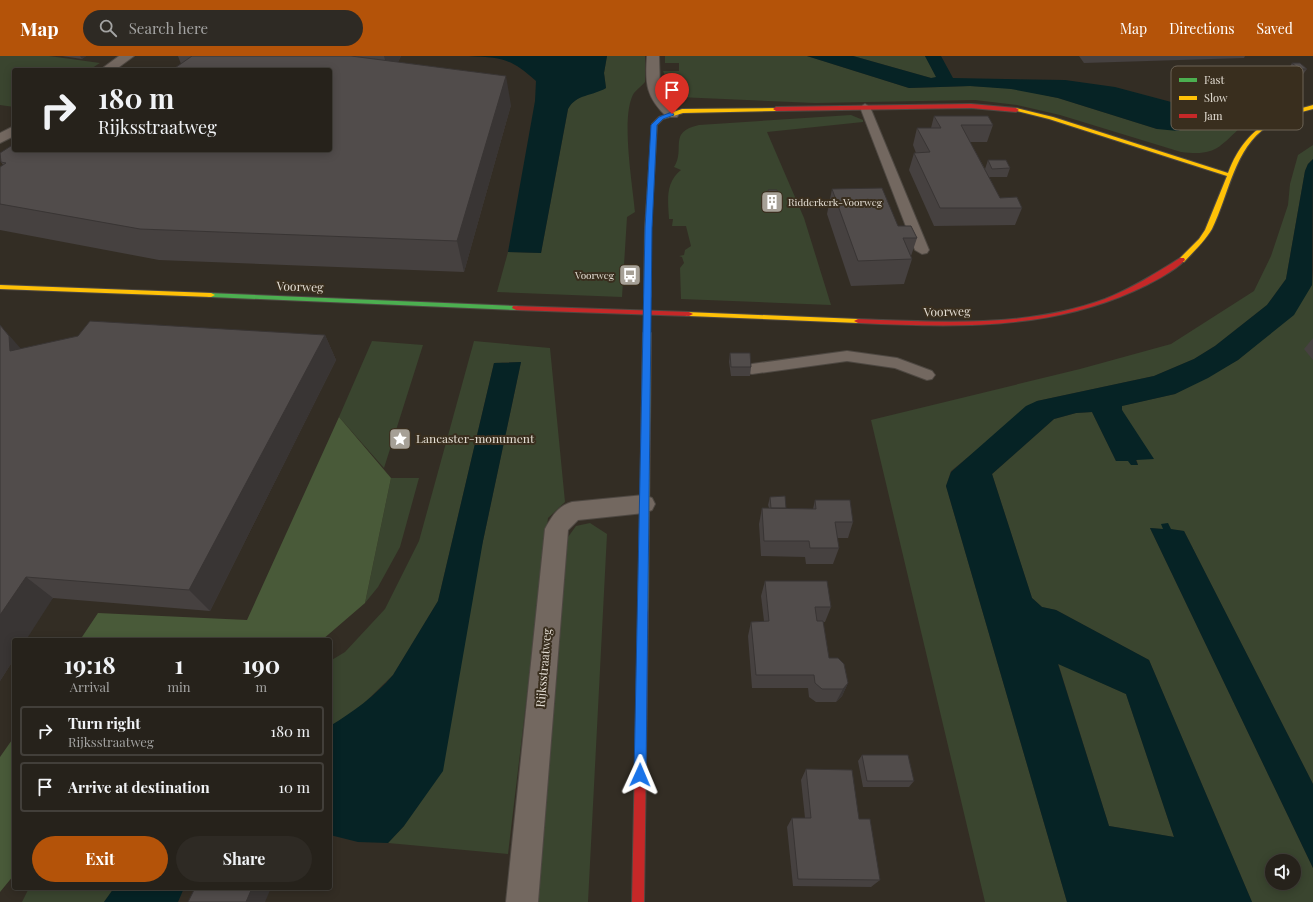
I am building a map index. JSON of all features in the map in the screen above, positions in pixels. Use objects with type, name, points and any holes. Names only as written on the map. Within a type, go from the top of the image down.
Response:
[{"type":"street","points":[[109,68],[128,56]]},
{"type":"street","points":[[653,56],[652,82],[654,93],[660,104],[672,114]]},
{"type":"street","points":[[638,902],[648,228],[654,125],[661,118],[672,114],[696,111],[970,106],[1010,109],[1074,124],[1229,175]]},
{"type":"street","name":"Voorweg","points":[[1303,109],[1313,107]]},
{"type":"street","name":"Voorweg","points":[[0,287],[929,324],[1003,322],[1047,316],[1105,301],[1144,286],[1180,262],[1202,240],[1212,222],[1240,150],[1259,130]]},
{"type":"street","points":[[0,139],[12,131]]},
{"type":"street","name":"Rijksstraatweg","points":[[522,902],[557,529],[563,519],[572,512],[644,504]]},
{"type":"lane","points":[[865,107],[922,250]]},
{"type":"lane","points":[[752,369],[847,356],[897,363],[927,375]]},
{"type":"green space","points":[[0,56],[49,56],[100,63],[92,68],[12,68],[12,107],[0,105]]},
{"type":"green space","points":[[607,56],[645,56],[645,82],[634,93],[630,103],[628,117],[628,151],[635,212],[627,217],[622,297],[497,292],[508,252],[541,253],[568,109],[571,104],[580,98],[606,88],[604,73]]},
{"type":"green space","points":[[665,56],[807,56],[909,88],[970,86],[1012,88],[1058,98],[1157,129],[1171,126],[1171,130],[1238,130],[1216,149],[1202,153],[1193,153],[1181,152],[1060,115],[1017,105],[975,100],[815,103],[678,97],[667,91],[666,78],[663,71],[679,71],[679,63],[665,63]]},
{"type":"green space","points":[[853,56],[925,56],[937,78],[931,78]]},
{"type":"green space","points":[[851,115],[863,120],[863,122],[767,132],[804,218],[831,305],[681,299],[680,268],[684,263],[682,257],[679,256],[684,255],[685,250],[691,246],[686,226],[672,226],[673,219],[669,219],[668,199],[672,180],[681,170],[674,167],[677,160],[680,137],[683,132],[689,128],[699,125]]},
{"type":"green space","points":[[1313,145],[1313,159],[1308,164],[1305,171],[1286,279],[1267,305],[1215,346],[1194,359],[1154,376],[1037,401],[951,471],[946,486],[1067,902],[985,902],[871,420],[1080,369],[1171,344],[1254,291],[1271,256],[1288,205],[1290,184],[1298,155]]},
{"type":"green space","points":[[1313,270],[1313,784],[1184,531],[1150,528],[1313,868],[1313,902],[1252,902],[1149,660],[1056,610],[1042,607],[1032,598],[992,474],[1054,419],[1076,413],[1092,412],[1116,461],[1129,461],[1138,465],[1121,406],[1175,394],[1238,360],[1257,344],[1312,285]]},
{"type":"green space","points":[[372,341],[423,345],[384,468],[339,417]]},
{"type":"green space","points":[[474,341],[550,348],[565,502],[548,518],[508,854],[388,843],[404,826],[483,541],[521,362],[494,363],[438,601],[393,675],[357,710],[332,725],[332,660],[345,652],[385,609],[419,541]]},
{"type":"green space","points":[[339,417],[391,478],[365,603],[324,638],[81,638],[98,613],[247,620]]},
{"type":"green space","points":[[391,478],[419,478],[400,547],[378,587],[365,603]]},
{"type":"green space","points":[[590,523],[607,534],[588,902],[535,902],[568,537],[576,526]]},
{"type":"green space","points":[[1058,663],[1126,694],[1174,837],[1109,826]]},
{"type":"green space","points":[[12,740],[12,877],[0,892],[0,757]]},
{"type":"green space","points":[[28,890],[113,890],[104,902],[22,902]]},
{"type":"water","points":[[469,56],[607,56],[604,73],[606,88],[580,98],[571,104],[568,109],[541,253],[508,252],[535,101],[536,81],[527,73],[506,61]]},
{"type":"water","points":[[807,56],[853,56],[931,78],[936,77],[925,56],[941,56],[953,78],[1065,80],[1115,87],[1171,102],[1171,130],[1180,130],[1178,131],[1157,129],[1058,98],[1011,89],[970,86],[909,88]]},
{"type":"water","points":[[1313,159],[1312,285],[1294,315],[1238,360],[1208,378],[1175,394],[1122,406],[1122,410],[1154,459],[1136,460],[1138,465],[1131,465],[1128,461],[1116,461],[1092,412],[1076,413],[1054,419],[992,474],[1032,598],[1042,607],[1056,610],[1149,660],[1252,902],[1067,902],[946,486],[951,472],[1026,406],[1037,401],[1154,376],[1194,359],[1215,346],[1267,305],[1286,279],[1305,171],[1308,164]],"holes":[[[1058,664],[1126,694],[1174,837],[1109,826]]]},
{"type":"water","points":[[521,362],[483,541],[443,771],[404,826],[388,843],[358,842],[332,836],[332,725],[379,690],[393,675],[438,601],[494,363]]},
{"type":"water","points":[[1168,523],[1171,529],[1184,531],[1313,784],[1313,868],[1150,528],[1163,529],[1161,524]]},
{"type":"water","points":[[113,890],[183,890],[178,902],[104,902]]},
{"type":"building","points":[[192,56],[351,56],[506,76],[457,241],[140,229],[0,204],[0,167],[6,163],[1,162],[0,153],[12,145],[12,152],[332,152],[332,68],[175,68]]},
{"type":"building","points":[[1292,63],[1300,63],[1307,69],[1303,69],[1303,66],[1296,66]]},
{"type":"building","points":[[934,116],[988,116],[993,125],[961,125],[1000,198],[1017,197],[1022,208],[940,208],[914,153],[930,152],[917,128],[941,128]]},
{"type":"building","points":[[988,160],[1006,160],[1010,168],[992,169]]},
{"type":"building","points":[[882,188],[898,226],[911,226],[917,238],[903,238],[912,259],[858,261],[832,189]]},
{"type":"building","points":[[768,190],[777,190],[779,195],[770,195]]},
{"type":"building","points":[[90,321],[325,335],[189,590],[26,577],[0,615],[0,325],[9,336],[10,351],[78,336]]},
{"type":"building","points":[[730,353],[750,353],[751,367],[731,367]]},
{"type":"building","points":[[785,496],[786,508],[771,508],[770,497]]},
{"type":"building","points":[[815,500],[850,500],[853,522],[835,522],[839,548],[810,548],[809,541],[764,541],[762,508],[816,509]]},
{"type":"building","points":[[765,581],[827,581],[831,607],[815,607],[817,621],[823,621],[829,658],[838,658],[844,664],[848,683],[843,689],[822,689],[815,683],[814,675],[756,675],[751,622],[769,621]]},
{"type":"building","points":[[862,755],[908,755],[914,781],[867,781]]},
{"type":"building","points":[[806,769],[852,770],[859,819],[870,819],[880,880],[798,879],[792,818],[811,818]]},
{"type":"building","points":[[194,890],[251,890],[246,902],[188,902]]},
{"type":"traffic: fast","points":[[211,295],[516,308]]},
{"type":"traffic: fast","points":[[647,296],[647,333]]},
{"type":"traffic: slow","points":[[1303,110],[1313,107]]},
{"type":"traffic: slow","points":[[647,296],[648,228],[654,125],[661,118],[682,111],[776,109]]},
{"type":"traffic: slow","points":[[1016,110],[1051,118],[1229,175]]},
{"type":"traffic: slow","points":[[1182,260],[1201,240],[1208,230],[1241,152],[1251,138],[1260,130]]},
{"type":"traffic: slow","points":[[0,287],[211,295]]},
{"type":"traffic: slow","points":[[689,314],[858,321]]},
{"type":"traffic: slow","points":[[643,613],[647,333]]},
{"type":"traffic: jam","points":[[776,109],[971,106],[1016,110]]},
{"type":"traffic: jam","points":[[858,321],[943,324],[985,323],[1026,319],[1067,312],[1107,301],[1145,283],[1182,260]]},
{"type":"traffic: jam","points":[[516,308],[689,314]]},
{"type":"traffic: jam","points":[[638,902],[643,613]]},
{"type":"place","name":"Ridderkerk-Voorweg","points":[[772,202]]},
{"type":"place","name":"Voorweg","points":[[630,275]]},
{"type":"place","name":"Lancaster-monument","points":[[400,439]]},
{"type":"route","points":[[640,775],[648,228],[654,125],[661,118],[672,114]]}]
